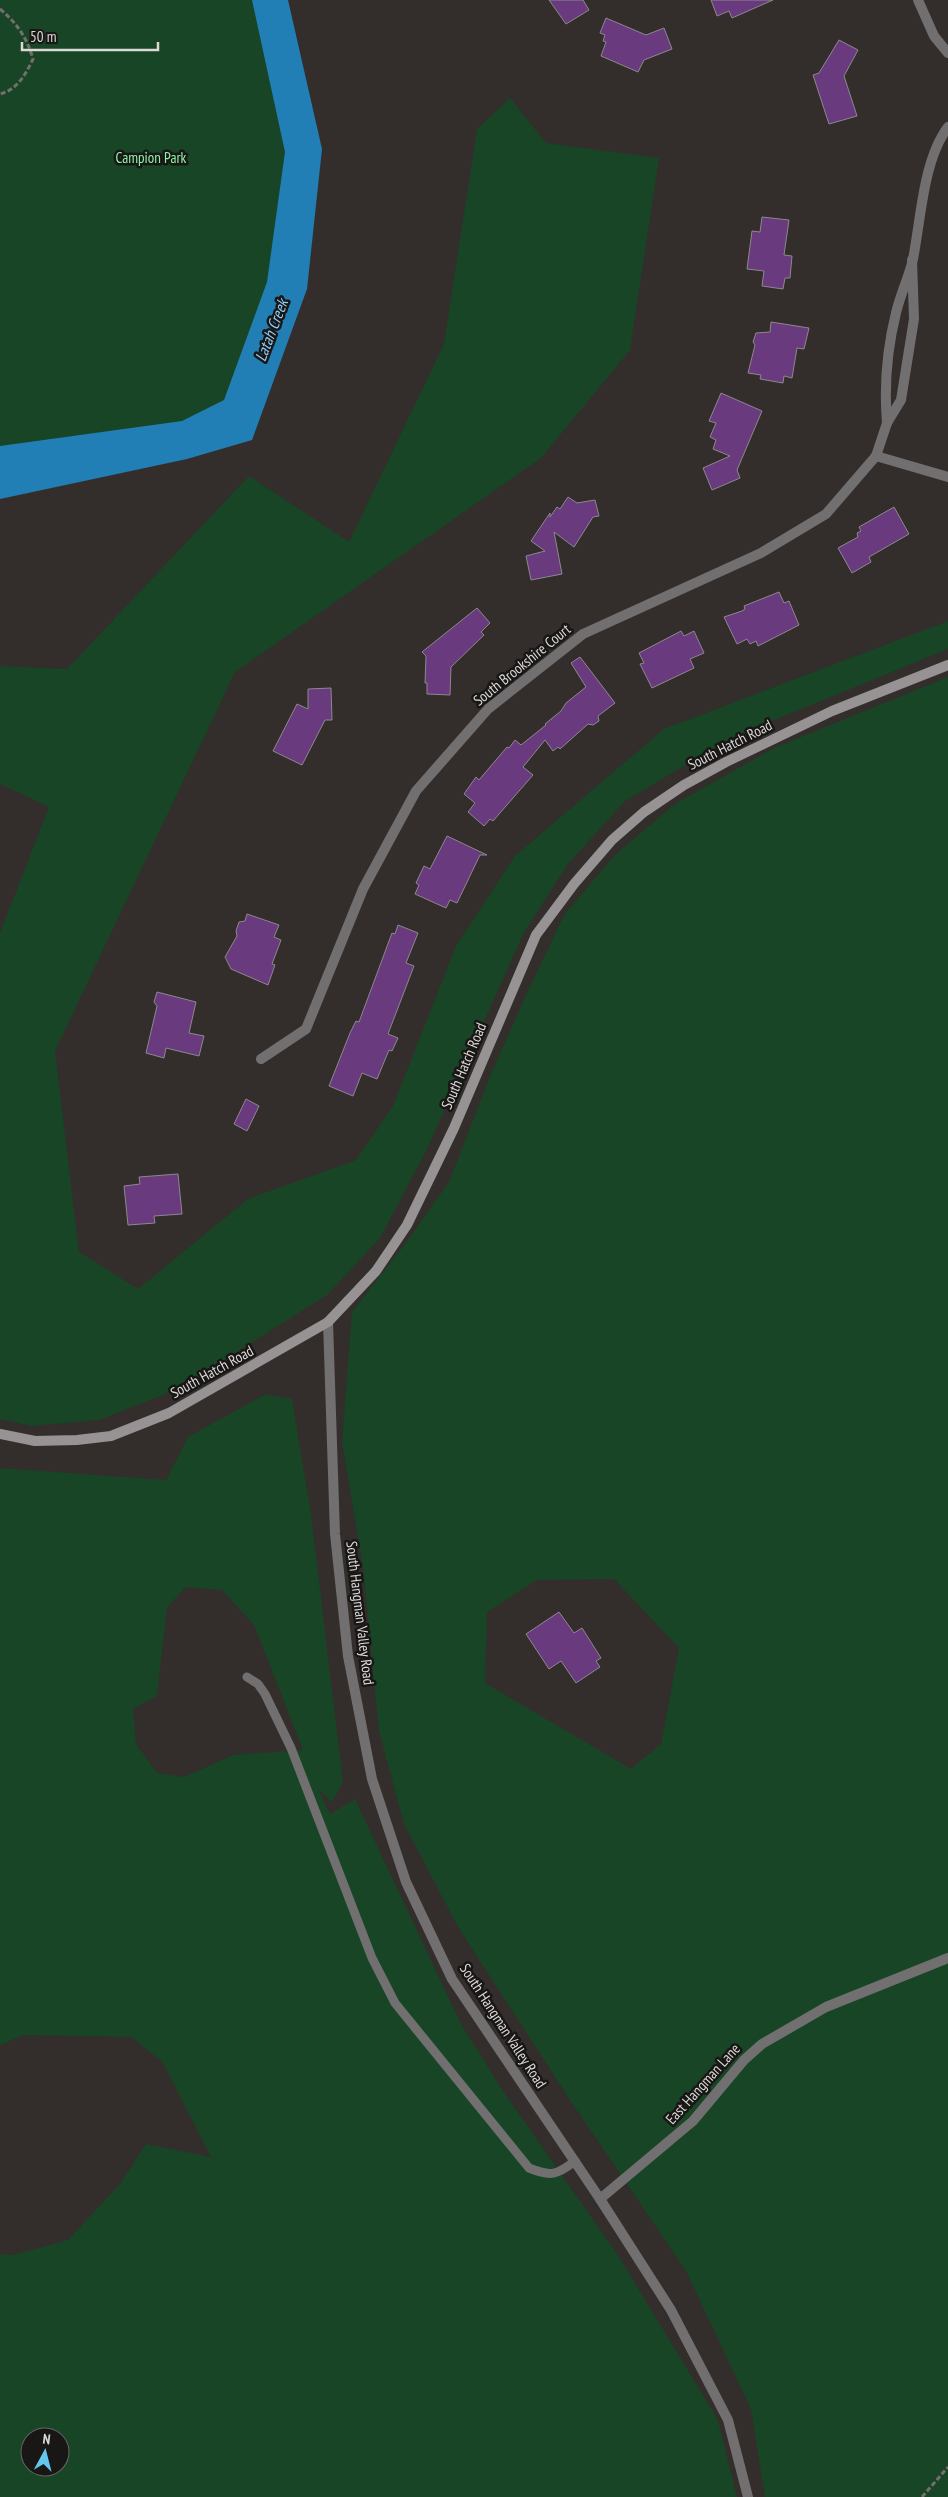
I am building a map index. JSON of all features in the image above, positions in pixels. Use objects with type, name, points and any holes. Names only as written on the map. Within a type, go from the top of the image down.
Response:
[{"type":"main road","name":"South Hatch Road","points":[[0,1434],[35,1441],[77,1440],[111,1436],[169,1413],[328,1322],[376,1271],[407,1225],[454,1128],[536,935],[574,884],[612,840],[644,812],[684,785],[726,762],[832,711],[948,665]]},
{"type":"street","points":[[918,0],[934,36],[948,53]]},
{"type":"street","name":"South Brookshire Court","points":[[887,423],[884,392],[896,314],[912,260],[923,194],[941,136],[948,127]]},
{"type":"street","name":"South Brookshire Court","points":[[261,1060],[306,1029],[363,889],[416,791],[488,709],[584,634],[761,553],[826,514],[876,456],[887,423],[901,400],[914,319],[912,260]]},
{"type":"street","points":[[876,456],[948,477]]},
{"type":"street","name":"South Hangman Valley Road","points":[[328,1322],[336,1544],[348,1656],[372,1779],[406,1882],[452,1979],[575,2161],[671,2310],[728,2420],[748,2497]]},
{"type":"street","name":"East Hangman Lane","points":[[600,2199],[693,2121],[744,2060],[762,2044],[826,2007],[948,1958]]},
{"type":"lane","points":[[247,1677],[258,1684],[265,1694],[291,1748],[372,1958],[395,2003],[530,2168],[543,2174],[559,2173],[575,2161]]},
{"type":"path","points":[[0,9],[9,16],[28,40],[33,59],[24,78],[7,92],[0,94]]},
{"type":"path","points":[[922,2497],[948,2467]]},
{"type":"green space","name":"Campion Park","points":[[0,0],[272,0],[304,152],[239,415],[0,474]]},
{"type":"green space","points":[[510,98],[546,143],[659,158],[630,350],[541,458],[235,672],[55,1051],[79,1252],[138,1289],[248,1199],[356,1160],[393,1106],[456,946],[515,856],[664,729],[948,621],[948,649],[735,736],[625,801],[568,864],[524,932],[426,1151],[380,1238],[327,1295],[178,1389],[99,1420],[31,1426],[0,1419],[0,933],[49,807],[0,784],[0,666],[67,669],[249,476],[349,542],[444,344],[477,129]]},
{"type":"green space","points":[[948,677],[948,2497],[765,2497],[751,2409],[686,2271],[572,2103],[458,1927],[404,1824],[379,1731],[363,1567],[342,1442],[352,1312],[405,1244],[449,1182],[491,1074],[564,915],[615,855],[675,804],[774,748]],"holes":[[[614,1579],[679,1648],[661,1744],[631,1769],[485,1683],[487,1612],[537,1580]]]},
{"type":"green space","points":[[266,1394],[292,1399],[311,1514],[343,1782],[332,1802],[318,1789],[330,1814],[355,1799],[461,2024],[503,2091],[619,2257],[718,2420],[737,2497],[0,2497],[0,2254],[13,2255],[68,2240],[120,2184],[146,2144],[211,2157],[163,2063],[132,2037],[24,2035],[0,2045],[0,1468],[166,1480],[188,1437]],"holes":[[[186,1587],[222,1590],[254,1625],[303,1750],[233,1755],[184,1777],[157,1773],[136,1744],[133,1709],[157,1696],[167,1607]]]},
{"type":"water","name":"Latah Creek","points":[[252,0],[288,0],[322,149],[307,289],[252,440],[187,459],[0,499],[0,446],[182,421],[224,400],[267,282],[285,152]]},
{"type":"building","points":[[549,0],[583,0],[589,10],[566,24]]},
{"type":"building","points":[[711,0],[773,0],[732,18],[729,11],[717,16]]},
{"type":"building","points":[[606,18],[646,35],[664,28],[672,49],[644,60],[638,72],[601,56],[606,42],[603,41],[605,35],[600,33]]},
{"type":"building","points":[[839,40],[858,50],[844,76],[857,116],[829,124],[813,75],[819,73]]},
{"type":"building","points":[[762,217],[789,220],[784,255],[792,256],[790,278],[785,278],[783,289],[762,286],[764,271],[747,269],[752,231],[760,232]]},
{"type":"building","points":[[771,322],[809,328],[804,349],[797,348],[792,378],[784,376],[783,383],[760,379],[761,375],[748,373],[756,333],[770,332]]},
{"type":"building","points":[[721,393],[762,411],[737,470],[740,478],[712,490],[703,468],[730,456],[713,449],[716,440],[710,437],[716,423],[709,421]]},
{"type":"building","points":[[568,497],[577,503],[595,500],[599,516],[593,517],[574,547],[554,532],[562,574],[531,580],[526,556],[545,551],[531,541],[550,513],[550,517],[557,507],[560,509]]},
{"type":"building","points":[[894,507],[909,534],[869,557],[871,562],[852,573],[838,548],[858,537],[857,533],[861,531],[859,527]]},
{"type":"building","points":[[779,592],[784,603],[789,601],[799,625],[758,646],[756,641],[750,644],[747,639],[737,644],[724,617],[742,611],[745,609],[744,606]]},
{"type":"building","points":[[477,608],[490,623],[481,632],[484,635],[451,667],[450,695],[427,694],[427,683],[425,683],[426,656],[422,652]]},
{"type":"building","points":[[681,631],[684,636],[694,631],[704,653],[690,659],[694,668],[652,688],[640,664],[644,663],[639,653]]},
{"type":"building","points":[[580,657],[615,703],[598,716],[599,721],[593,725],[588,724],[560,749],[558,747],[553,751],[545,740],[523,767],[533,775],[493,821],[490,819],[484,826],[468,812],[475,803],[464,794],[476,777],[479,780],[507,747],[509,748],[515,740],[521,745],[546,725],[561,711],[566,703],[586,687],[571,663]]},
{"type":"building","points":[[331,688],[332,720],[325,720],[302,765],[273,751],[297,704],[308,709],[308,689]]},
{"type":"building","points":[[447,836],[487,855],[480,855],[457,903],[450,900],[446,908],[415,894],[419,885],[416,883],[424,866],[430,869]]},
{"type":"building","points":[[247,914],[279,925],[274,937],[281,940],[272,964],[275,965],[268,985],[231,969],[225,957],[237,936],[236,931],[239,922],[245,921]]},
{"type":"building","points":[[398,925],[418,933],[406,963],[414,966],[388,1034],[398,1038],[392,1051],[389,1050],[377,1079],[362,1073],[353,1096],[329,1086],[350,1033],[356,1021],[359,1022],[392,933],[395,934]]},
{"type":"building","points":[[157,992],[196,1002],[189,1033],[204,1036],[199,1056],[166,1048],[164,1058],[146,1053],[157,1006],[154,1002]]},
{"type":"building","points":[[246,1099],[259,1106],[247,1131],[234,1124]]},
{"type":"building","points":[[178,1174],[182,1214],[154,1216],[155,1223],[128,1225],[124,1186],[140,1184],[139,1177]]},
{"type":"building","points":[[559,1612],[574,1633],[582,1628],[601,1658],[596,1661],[600,1667],[576,1683],[561,1661],[549,1669],[526,1634]]}]
